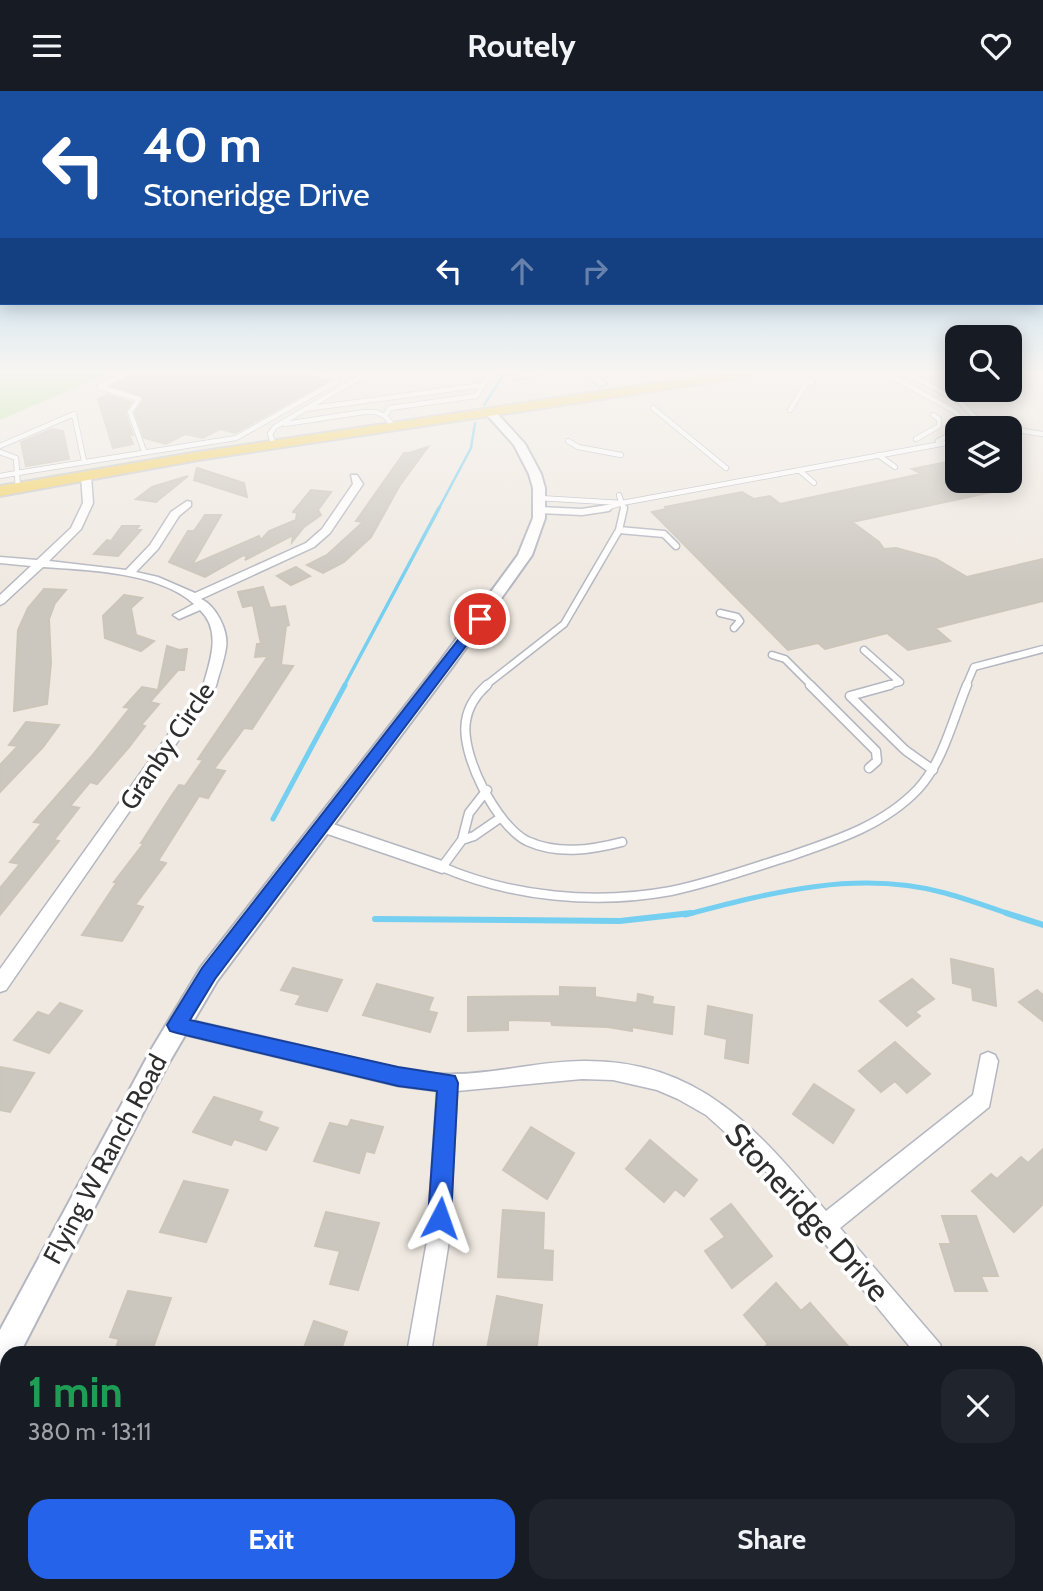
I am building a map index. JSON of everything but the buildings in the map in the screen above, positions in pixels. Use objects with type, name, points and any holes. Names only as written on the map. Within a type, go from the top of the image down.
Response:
[{"type":"main road","points":[[0,491],[108,465],[284,443]]},
{"type":"street","name":"Flying W Ranch Road","points":[[7,1346],[177,1025],[208,974],[512,576],[534,535],[539,504],[535,474],[528,458],[516,443]]},
{"type":"street","points":[[0,601],[64,543],[82,520],[88,503],[85,469]]},
{"type":"street","points":[[179,615],[200,600],[320,538],[358,484],[354,477]]},
{"type":"street","points":[[129,573],[154,547],[175,514],[187,504]]},
{"type":"street","points":[[0,560],[129,573],[166,582],[200,600]]},
{"type":"street","name":"Granby Circle","points":[[0,984],[209,686],[218,669],[222,649],[217,624],[200,600]]},
{"type":"street","points":[[321,826],[442,866]]},
{"type":"street","name":"Stoneridge Drive","points":[[177,1025],[398,1077],[447,1083],[582,1070],[613,1071],[657,1081],[713,1108],[740,1130],[925,1346]]},
{"type":"street","points":[[825,1226],[982,1100],[988,1061]]},
{"type":"street","points":[[420,1346],[438,1241],[447,1083]]},
{"type":"lane","points":[[0,476],[85,469],[81,443]]},
{"type":"lane","points":[[141,443],[144,451]]},
{"type":"lane","points":[[108,465],[144,451],[196,443]]},
{"type":"lane","points":[[571,443],[578,447],[621,455]]},
{"type":"lane","points":[[696,443],[726,468]]},
{"type":"lane","points":[[929,446],[934,443]]},
{"type":"lane","points":[[539,504],[621,499],[945,443]]},
{"type":"lane","points":[[0,452],[16,458],[18,488]]},
{"type":"lane","points":[[878,455],[895,467]]},
{"type":"lane","points":[[799,470],[814,483]]},
{"type":"lane","points":[[539,504],[593,511],[613,508],[621,499]]},
{"type":"lane","points":[[621,499],[623,521],[620,530],[564,624],[485,686],[475,697],[467,717],[465,740],[500,818],[527,840],[554,848],[578,851],[622,842]]},
{"type":"lane","points":[[620,530],[664,534],[676,546]]},
{"type":"lane","points":[[720,613],[737,617],[740,621],[734,628]]},
{"type":"lane","points":[[500,818],[474,836],[462,840],[442,866],[467,877],[537,892],[576,896],[656,894],[706,882],[842,839],[896,810],[933,770],[974,667],[1043,649]]},
{"type":"lane","points":[[864,650],[900,682],[850,696],[905,750],[933,770]]},
{"type":"lane","points":[[772,655],[785,659],[876,751],[876,763],[869,768]]},
{"type":"lane","points":[[462,840],[461,829],[486,790]]},
{"type":"waterway","points":[[438,510],[472,443]]},
{"type":"waterway","points":[[344,686],[439,508]]},
{"type":"waterway","points":[[273,819],[345,685]]},
{"type":"waterway","points":[[685,915],[781,892],[879,883],[945,893],[1010,914]]},
{"type":"waterway","points":[[375,919],[620,921],[691,913]]},
{"type":"waterway","points":[[1006,913],[1010,914]]},
{"type":"waterway","points":[[1010,914],[1043,925]]},
{"type":"route","points":[[440,1218],[447,1083],[398,1077],[177,1025],[208,974],[480,619]]}]
